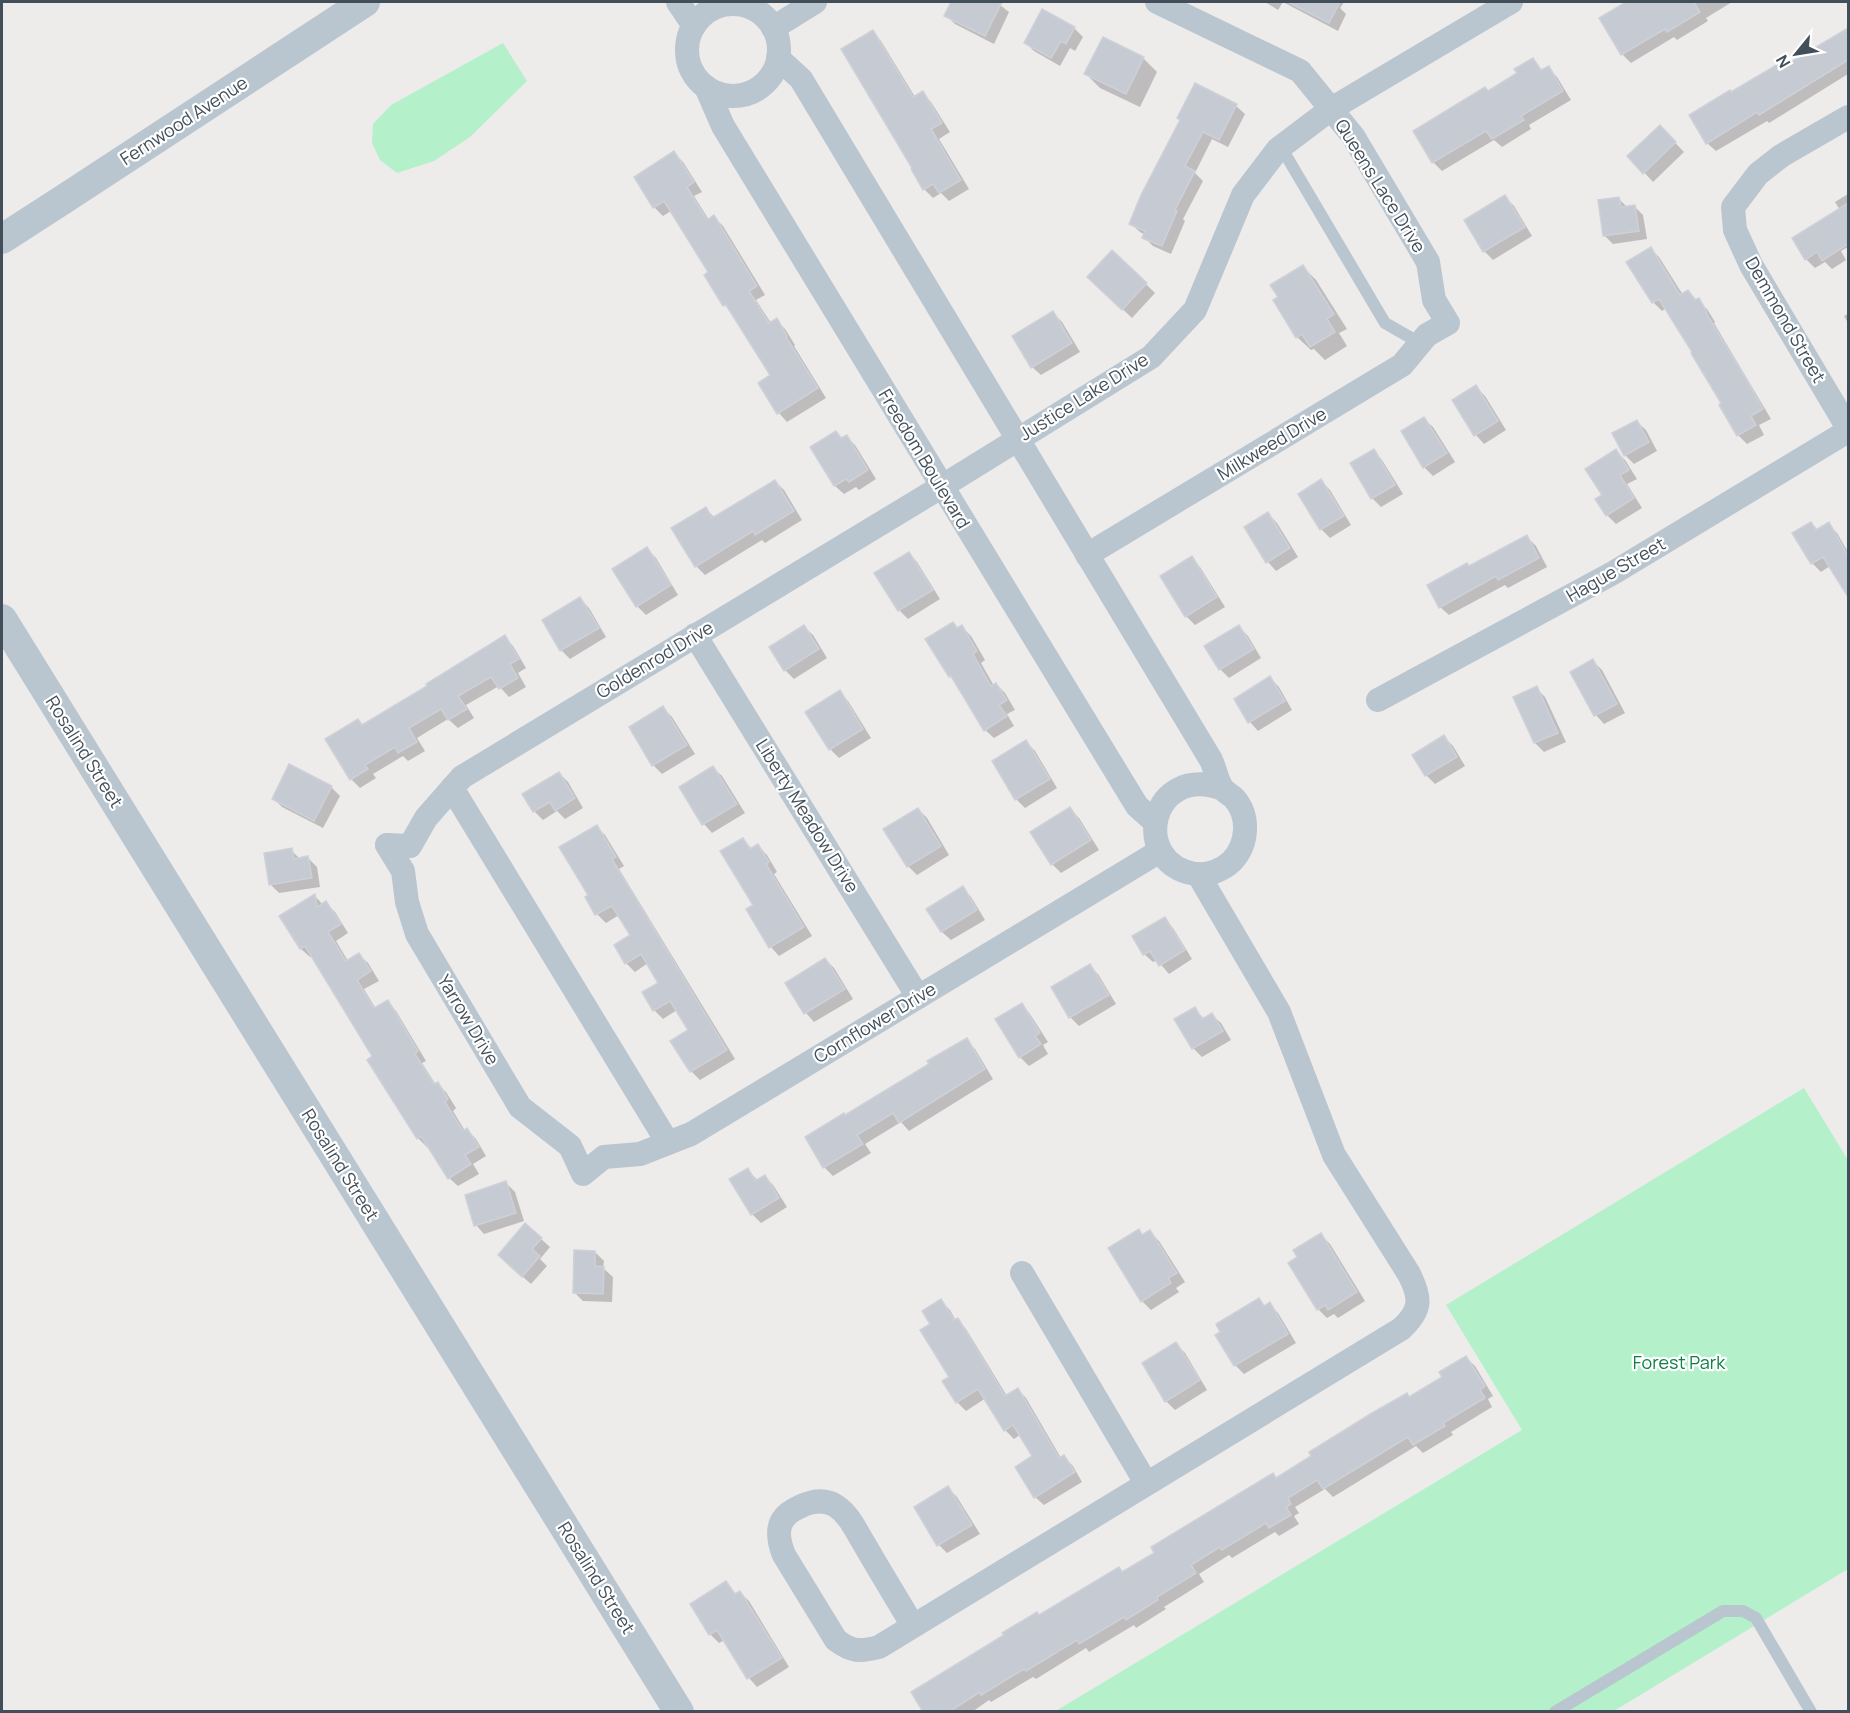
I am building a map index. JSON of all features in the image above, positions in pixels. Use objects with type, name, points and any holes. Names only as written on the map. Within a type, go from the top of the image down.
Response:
[{"type":"street","name":"Fernwood Avenue","points":[[2,238],[365,2]]},
{"type":"street","points":[[678,2],[694,26]]},
{"type":"street","points":[[773,28],[815,2]]},
{"type":"street","name":"Queens Lace Drive","points":[[1157,2],[1300,71],[1353,136],[1428,262],[1434,300],[1448,323]]},
{"type":"street","name":"Justice Lake Drive","points":[[941,487],[1151,357],[1195,310],[1243,195],[1281,147],[1331,109],[1511,2]]},
{"type":"street","points":[[721,3],[751,8],[764,16],[773,28],[778,42],[778,58],[773,72],[763,84],[750,93],[735,96],[720,94],[706,87],[695,76],[688,63],[687,48],[690,33],[708,10],[721,3]]},
{"type":"street","points":[[778,58],[801,79],[1211,760],[1223,789]]},
{"type":"street","name":"Freedom Boulevard","points":[[706,87],[723,126],[941,487],[1137,806],[1155,822]]},
{"type":"street","name":"Demmond Street","points":[[1848,117],[1781,156],[1758,174],[1732,207],[1736,230],[1751,265],[1848,430]]},
{"type":"street","name":"Milkweed Drive","points":[[1087,555],[1402,365],[1427,335],[1448,323]]},
{"type":"street","name":"Hague Street","points":[[1378,700],[1613,573],[1848,430]]},
{"type":"street","name":"Goldenrod Drive","points":[[387,844],[410,846],[426,818],[462,777],[941,487]]},
{"type":"street","name":"Rosalind Street","points":[[2,619],[679,1712]]},
{"type":"street","name":"Liberty Meadow Drive","points":[[695,635],[918,997]]},
{"type":"street","points":[[1194,783],[1209,783],[1223,789],[1234,798],[1242,810],[1246,825],[1244,841],[1238,855],[1227,866],[1213,873],[1198,874],[1183,871],[1170,863],[1160,851],[1155,837],[1155,822],[1159,808],[1168,796],[1194,783]]},
{"type":"street","points":[[452,788],[668,1143]]},
{"type":"street","name":"Yarrow Drive","points":[[387,844],[404,871],[407,902],[417,934],[520,1107],[570,1146],[583,1174]]},
{"type":"street","name":"Cornflower Drive","points":[[583,1174],[604,1157],[640,1154],[691,1134],[1160,851]]},
{"type":"street","points":[[913,1626],[849,1520],[835,1505],[826,1502],[805,1504],[783,1519],[779,1528],[778,1542],[783,1555],[836,1640],[847,1648],[862,1652],[879,1647],[1401,1329],[1416,1312],[1418,1301],[1416,1290],[1409,1274],[1334,1155],[1280,1012],[1198,874]]},
{"type":"street","points":[[1022,1273],[1146,1483]]},
{"type":"lane","points":[[1281,147],[1385,323],[1420,343]]},
{"type":"lane","points":[[1555,1712],[1723,1611],[1743,1611],[1756,1618],[1811,1712]]},
{"type":"green space","points":[[503,43],[527,81],[470,137],[434,161],[397,173],[380,160],[372,143],[373,124],[391,105]]},
{"type":"green space","name":"Forest Park","points":[[1804,1088],[1848,1160],[1848,1569],[1614,1711],[1054,1712],[1522,1430],[1446,1305]]},
{"type":"building","points":[[951,2],[1002,2],[985,36],[944,16]]},
{"type":"building","points":[[1288,2],[1340,2],[1329,23]]},
{"type":"building","points":[[1626,2],[1694,2],[1700,12],[1667,32],[1665,29],[1621,55],[1599,18]]},
{"type":"building","points":[[1042,9],[1075,27],[1066,44],[1061,41],[1051,58],[1024,43]]},
{"type":"building","points":[[1848,28],[1848,60],[1759,115],[1757,112],[1706,144],[1689,115],[1783,61],[1786,65]]},
{"type":"building","points":[[873,30],[913,97],[923,91],[942,123],[931,129],[961,180],[939,193],[933,184],[923,190],[841,49]]},
{"type":"building","points":[[1103,37],[1144,57],[1126,94],[1084,74]]},
{"type":"building","points":[[1533,58],[1541,70],[1549,66],[1563,91],[1521,116],[1524,120],[1492,139],[1486,131],[1432,163],[1413,131],[1485,87],[1488,91],[1517,73],[1514,69]]},
{"type":"building","points":[[1195,83],[1237,104],[1219,140],[1203,132],[1185,166],[1195,171],[1175,210],[1177,211],[1162,246],[1142,238],[1145,231],[1129,224],[1141,195],[1180,120],[1177,118]]},
{"type":"building","points":[[1660,125],[1676,142],[1643,174],[1627,156]]},
{"type":"building","points":[[674,151],[694,182],[687,187],[707,220],[714,215],[757,286],[749,291],[769,323],[777,318],[786,337],[818,388],[777,414],[758,383],[770,375],[726,305],[723,306],[704,275],[708,272],[664,201],[653,208],[634,177]]},
{"type":"building","points":[[1505,195],[1525,227],[1483,252],[1464,220]]},
{"type":"building","points":[[1619,197],[1621,207],[1635,205],[1639,231],[1603,236],[1598,200]]},
{"type":"building","points":[[1848,203],[1848,244],[1822,261],[1817,252],[1805,260],[1792,238]]},
{"type":"building","points":[[1651,247],[1680,295],[1688,290],[1695,300],[1699,298],[1763,409],[1751,416],[1756,425],[1737,436],[1692,352],[1659,299],[1652,303],[1626,262]]},
{"type":"building","points":[[1112,250],[1147,283],[1122,310],[1087,277]]},
{"type":"building","points":[[1303,265],[1334,314],[1327,319],[1335,332],[1310,347],[1302,334],[1296,338],[1273,300],[1278,297],[1270,285]]},
{"type":"building","points":[[1053,311],[1072,343],[1031,368],[1012,336]]},
{"type":"building","points":[[1476,385],[1498,421],[1474,436],[1452,400]]},
{"type":"building","points":[[1424,417],[1447,453],[1423,468],[1401,431]]},
{"type":"building","points":[[1637,420],[1649,442],[1624,456],[1612,433]]},
{"type":"building","points":[[836,431],[841,438],[847,435],[868,470],[849,482],[846,479],[834,486],[810,447]]},
{"type":"building","points":[[1374,449],[1395,485],[1371,499],[1350,463]]},
{"type":"building","points":[[1616,449],[1629,470],[1620,475],[1634,498],[1606,516],[1595,499],[1602,495],[1585,469]]},
{"type":"building","points":[[1321,479],[1344,516],[1320,530],[1298,494]]},
{"type":"building","points":[[775,480],[794,511],[755,535],[753,531],[695,567],[671,528],[706,507],[712,518]]},
{"type":"building","points":[[1268,512],[1290,548],[1266,563],[1244,527]]},
{"type":"building","points":[[1811,522],[1816,530],[1829,522],[1848,556],[1848,597],[1823,557],[1811,564],[1792,533]]},
{"type":"building","points":[[1527,535],[1539,558],[1498,580],[1496,576],[1439,608],[1427,585]]},
{"type":"building","points":[[647,547],[671,585],[636,607],[612,569]]},
{"type":"building","points":[[909,552],[933,590],[898,611],[874,573]]},
{"type":"building","points":[[1192,556],[1217,597],[1185,617],[1160,576]]},
{"type":"building","points":[[580,597],[599,628],[560,651],[542,620]]},
{"type":"building","points":[[953,622],[957,628],[962,625],[977,651],[973,654],[991,686],[996,683],[1007,700],[999,705],[1007,716],[984,731],[951,676],[949,677],[925,639]]},
{"type":"building","points":[[804,625],[819,649],[784,671],[769,647]]},
{"type":"building","points":[[1239,625],[1254,649],[1219,670],[1204,646]]},
{"type":"building","points":[[505,635],[519,659],[510,664],[518,678],[499,689],[491,677],[458,696],[467,709],[448,720],[441,709],[409,728],[417,742],[398,753],[395,747],[365,765],[368,769],[350,780],[325,739],[358,719],[362,725]]},
{"type":"building","points":[[1593,659],[1617,704],[1594,716],[1570,672]]},
{"type":"building","points":[[1270,676],[1285,701],[1248,723],[1234,699]]},
{"type":"building","points":[[1537,686],[1558,733],[1534,743],[1513,697]]},
{"type":"building","points":[[840,690],[863,729],[829,750],[805,712]]},
{"type":"building","points":[[663,706],[687,745],[652,766],[629,727]]},
{"type":"building","points":[[1444,735],[1457,757],[1425,776],[1412,755]]},
{"type":"building","points":[[1026,740],[1050,779],[1015,800],[992,761]]},
{"type":"building","points":[[289,764],[332,786],[314,821],[272,799]]},
{"type":"building","points":[[713,766],[737,804],[702,825],[679,787]]},
{"type":"building","points":[[559,772],[575,798],[555,811],[550,802],[533,812],[522,794]]},
{"type":"building","points":[[1070,807],[1091,840],[1051,865],[1030,832]]},
{"type":"building","points":[[918,808],[941,846],[907,867],[883,829]]},
{"type":"building","points":[[597,825],[616,857],[612,859],[727,1050],[690,1072],[670,1041],[688,1030],[670,1001],[653,1011],[642,992],[658,983],[641,954],[625,964],[614,945],[630,935],[612,906],[595,915],[585,897],[588,895],[559,847]]},
{"type":"building","points":[[743,838],[750,849],[758,844],[769,862],[766,864],[804,927],[769,948],[746,909],[753,905],[720,851]]},
{"type":"building","points":[[292,848],[294,859],[308,856],[312,878],[269,885],[264,853]]},
{"type":"building","points":[[963,886],[977,910],[941,932],[926,909]]},
{"type":"building","points":[[315,894],[317,907],[326,901],[341,924],[328,932],[346,961],[359,953],[371,971],[357,980],[374,1008],[388,1000],[418,1051],[415,1054],[434,1084],[438,1082],[448,1099],[445,1102],[463,1131],[467,1128],[479,1147],[465,1155],[471,1164],[448,1179],[421,1136],[417,1139],[367,1060],[372,1056],[305,946],[300,949],[279,916]]},
{"type":"building","points":[[1165,917],[1185,950],[1159,966],[1150,951],[1143,955],[1132,936]]},
{"type":"building","points":[[825,958],[845,989],[804,1014],[785,983]]},
{"type":"building","points":[[1090,964],[1109,995],[1069,1018],[1051,987]]},
{"type":"building","points":[[1022,1003],[1040,1033],[1035,1036],[1041,1044],[1019,1058],[995,1019]]},
{"type":"building","points":[[1195,1007],[1202,1019],[1212,1013],[1223,1031],[1192,1049],[1174,1019]]},
{"type":"building","points":[[967,1038],[985,1069],[899,1123],[893,1113],[857,1135],[863,1144],[823,1168],[805,1137],[929,1064],[927,1061]]},
{"type":"building","points":[[748,1168],[755,1181],[765,1175],[779,1198],[751,1215],[729,1179]]},
{"type":"building","points":[[506,1181],[516,1213],[474,1226],[465,1195]]},
{"type":"building","points":[[525,1223],[542,1238],[532,1249],[540,1256],[522,1277],[498,1255]]},
{"type":"building","points":[[1139,1229],[1142,1235],[1150,1230],[1177,1273],[1168,1278],[1171,1283],[1141,1302],[1108,1248]]},
{"type":"building","points":[[1321,1233],[1357,1292],[1328,1310],[1325,1305],[1317,1310],[1288,1263],[1297,1257],[1293,1250]]},
{"type":"building","points":[[574,1250],[595,1251],[595,1266],[604,1267],[603,1294],[573,1293]]},
{"type":"building","points":[[1259,1298],[1264,1306],[1270,1302],[1288,1334],[1234,1366],[1215,1335],[1220,1332],[1216,1324]]},
{"type":"building","points":[[941,1299],[954,1320],[958,1318],[1005,1396],[1018,1388],[1059,1458],[1064,1455],[1075,1472],[1034,1498],[1015,1467],[1032,1456],[1013,1425],[1004,1431],[978,1389],[956,1403],[942,1381],[949,1377],[920,1330],[930,1324],[922,1311]]},
{"type":"building","points":[[1176,1342],[1200,1380],[1165,1402],[1142,1363]]},
{"type":"building","points":[[1466,1356],[1485,1386],[1480,1390],[1485,1398],[1443,1423],[1445,1426],[1413,1445],[1408,1437],[1323,1489],[1317,1480],[1288,1498],[1291,1504],[1286,1507],[1291,1515],[1269,1528],[1266,1523],[1222,1550],[1220,1547],[1191,1565],[1196,1573],[1157,1597],[1158,1600],[1126,1620],[1124,1617],[1079,1644],[1077,1640],[1026,1671],[1024,1669],[981,1695],[980,1692],[949,1712],[923,1712],[911,1692],[1037,1612],[1039,1615],[1119,1567],[1122,1572],[1154,1553],[1151,1547],[1273,1473],[1276,1478],[1311,1456],[1309,1452],[1372,1413],[1407,1393],[1409,1397],[1442,1377],[1439,1372]]},
{"type":"building","points":[[948,1486],[972,1525],[937,1546],[914,1507]]},
{"type":"building","points":[[726,1581],[735,1594],[740,1591],[782,1658],[747,1679],[717,1630],[709,1635],[690,1604]]}]
